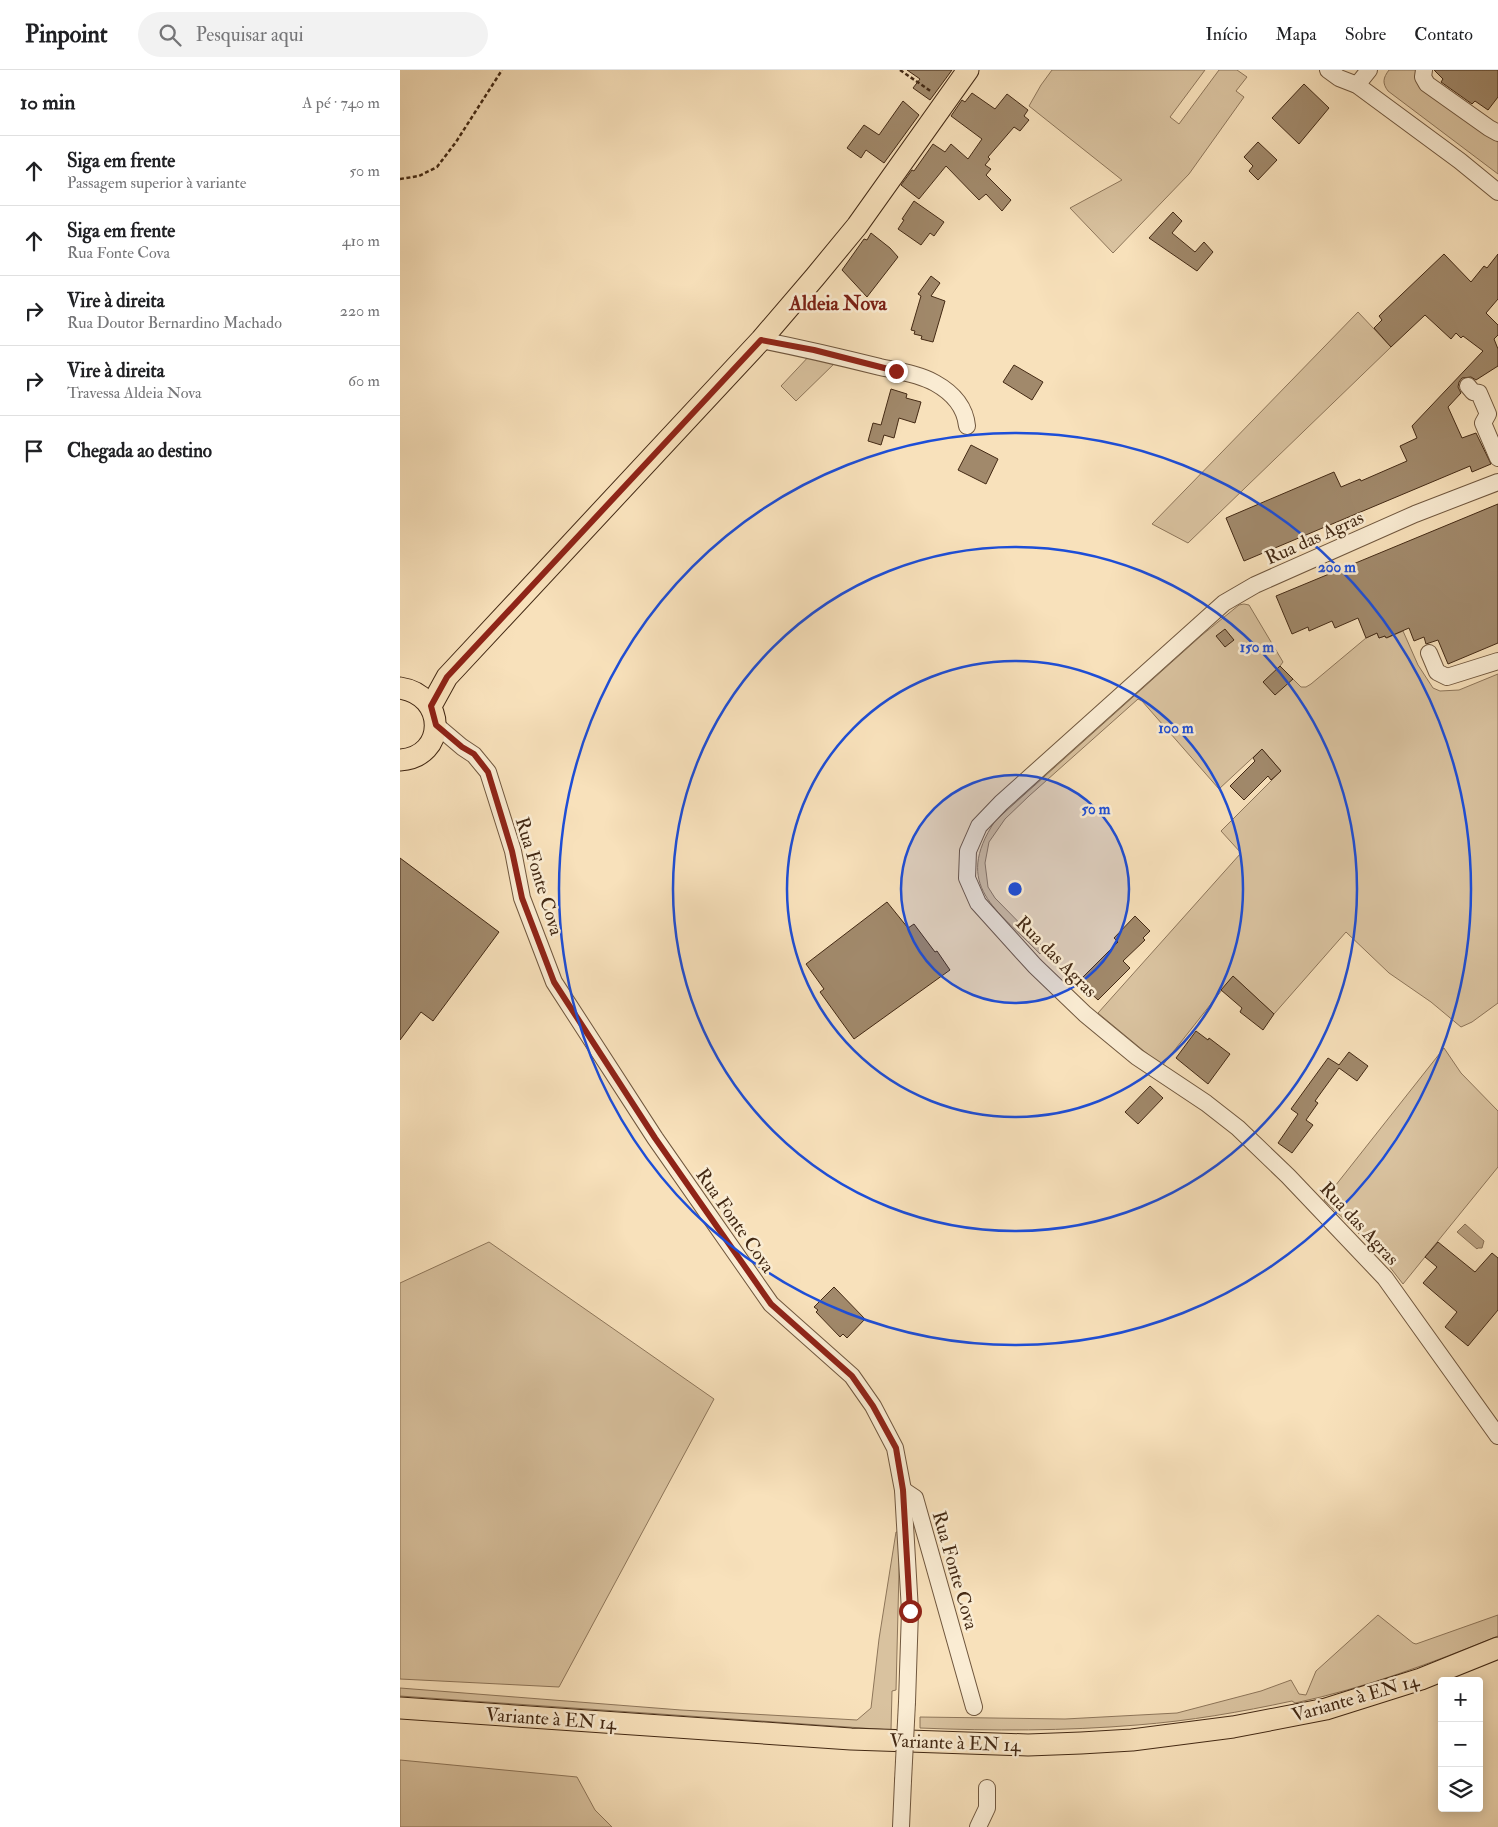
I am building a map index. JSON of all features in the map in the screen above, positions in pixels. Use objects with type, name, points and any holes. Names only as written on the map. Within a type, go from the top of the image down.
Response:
[{"type":"main road","points":[[400,760],[412,758],[428,747],[434,736],[434,716],[447,677],[761,340],[857,226],[968,70]]},
{"type":"main road","points":[[403,689],[447,677]]},
{"type":"main road","points":[[403,689],[426,700],[434,716]]},
{"type":"main road","name":"Variante à EN 14","points":[[400,1708],[851,1739],[1010,1744],[1081,1743],[1132,1740],[1233,1727],[1326,1708],[1420,1679],[1498,1648]]},
{"type":"street","points":[[1328,70],[1339,78],[1357,85],[1487,181],[1498,192]]},
{"type":"street","points":[[1357,85],[1369,70]]},
{"type":"street","points":[[1424,70],[1423,77],[1427,84],[1498,133]]},
{"type":"street","points":[[761,340],[814,350],[929,380],[958,401],[966,414],[967,426]]},
{"type":"street","points":[[1468,386],[1473,392],[1479,393],[1488,414],[1483,423],[1498,458]]},
{"type":"street","name":"Rua das Agras","points":[[1498,482],[1415,514],[1255,585],[1224,603],[1001,803],[980,826],[968,851],[967,878],[978,903],[1036,966],[1086,1014],[1137,1057],[1206,1103],[1238,1128],[1301,1190],[1385,1278],[1498,1436]]},
{"type":"street","points":[[1429,654],[1437,672],[1447,677],[1498,661]]},
{"type":"street","name":"Rua Fonte Cova","points":[[434,716],[462,747],[474,754],[488,772],[512,851],[522,898],[554,982],[655,1138],[771,1304],[852,1376],[873,1406],[896,1448],[903,1490],[915,1498],[974,1707]]},
{"type":"street","points":[[428,747],[462,747]]},
{"type":"street","points":[[901,1827],[910,1611],[903,1490]]},
{"type":"street","points":[[978,1827],[987,1808],[987,1788]]},
{"type":"path","points":[[400,179],[418,176],[436,167],[456,142],[502,70]]},
{"type":"path","points":[[900,70],[945,102]]},
{"type":"shaded area","points":[[1052,70],[1205,70],[1170,117],[1179,124],[1219,70],[1237,70],[1247,77],[1236,91],[1244,97],[1189,174],[1113,253],[1070,208],[1122,180],[1029,106]]},
{"type":"shaded area","points":[[1389,70],[1417,70],[1415,77],[1419,84],[1498,142],[1498,174],[1388,91],[1384,80]]},
{"type":"shaded area","points":[[1358,312],[1391,347],[1188,543],[1152,524]]},
{"type":"shaded area","points":[[812,353],[838,360],[796,401],[781,386]]},
{"type":"shaded area","points":[[1239,605],[1249,605],[1283,662],[1280,666],[1301,687],[1311,684],[1366,638],[1377,633],[1379,638],[1385,636],[1387,638],[1403,631],[1418,665],[1433,688],[1440,691],[1459,690],[1498,674],[1498,1003],[1472,1022],[1461,1027],[1431,1002],[1389,973],[1346,932],[1274,1014],[1233,976],[1162,1066],[1098,1013],[1241,853],[1221,831],[1281,771],[1262,749],[1219,789],[1142,701],[1138,699],[1005,819],[989,842],[985,863],[988,887],[995,898],[1045,949],[1040,954],[1009,923],[985,895],[979,880],[978,863],[983,844],[995,821],[1202,635]]},
{"type":"shaded area","points":[[1444,1048],[1461,1073],[1498,1111],[1498,1167],[1403,1284],[1379,1253],[1324,1200]]},
{"type":"shaded area","points":[[1465,1224],[1484,1241],[1482,1248],[1477,1249],[1457,1232]]},
{"type":"shaded area","points":[[489,1242],[714,1399],[559,1687],[400,1679],[400,1283]]},
{"type":"shaded area","points":[[896,1532],[900,1532],[896,1690],[892,1691],[891,1730],[400,1696],[400,1688],[681,1710],[857,1720],[871,1708],[879,1639]]},
{"type":"shaded area","points":[[1378,1615],[1416,1644],[1498,1615],[1498,1636],[1398,1674],[1347,1690],[1295,1703],[1292,1701],[1176,1721],[1110,1727],[1028,1730],[920,1728],[920,1717],[1065,1719],[1177,1713],[1261,1691],[1291,1680],[1299,1694],[1306,1695],[1316,1671]]},
{"type":"shaded area","points":[[400,1760],[577,1777],[595,1810],[612,1827],[400,1827]]},
{"type":"building","points":[[907,70],[952,70],[930,100],[913,88],[920,79]]},
{"type":"building","points":[[1434,70],[1498,70],[1498,97],[1488,110],[1475,101],[1472,104],[1441,82],[1443,79]]},
{"type":"building","points":[[1304,84],[1329,108],[1299,144],[1272,118]]},
{"type":"building","points":[[972,93],[995,109],[1007,94],[1028,110],[1024,116],[1029,120],[1020,131],[1014,127],[988,157],[990,159],[985,165],[991,169],[986,175],[1011,200],[1002,211],[986,194],[979,200],[946,166],[919,199],[901,185],[912,170],[914,171],[933,144],[945,152],[951,144],[968,159],[982,139],[951,116],[962,100],[965,102]]},
{"type":"building","points":[[903,101],[919,115],[884,163],[866,150],[861,158],[847,148],[864,125],[879,135]]},
{"type":"building","points":[[1258,142],[1277,160],[1258,180],[1249,171],[1253,166],[1244,157]]},
{"type":"building","points":[[914,201],[944,222],[934,236],[930,233],[921,245],[898,229]]},
{"type":"building","points":[[1173,212],[1182,221],[1172,233],[1195,252],[1204,242],[1213,252],[1197,271],[1149,238]]},
{"type":"building","points":[[871,233],[898,257],[867,297],[842,270],[864,239],[867,240]]},
{"type":"building","points":[[1444,254],[1471,282],[1484,266],[1487,268],[1498,254],[1498,299],[1486,313],[1498,325],[1498,335],[1494,339],[1498,349],[1498,366],[1476,380],[1471,377],[1462,378],[1458,387],[1461,393],[1448,407],[1462,438],[1476,433],[1491,464],[1472,472],[1470,466],[1244,561],[1226,518],[1334,472],[1341,487],[1360,479],[1361,481],[1407,461],[1400,446],[1417,438],[1412,426],[1483,351],[1456,333],[1451,339],[1425,315],[1391,347],[1374,328],[1382,320],[1379,316]]},
{"type":"building","points":[[931,276],[940,283],[931,296],[945,301],[933,342],[921,339],[922,336],[914,334],[915,331],[911,330],[921,296],[918,294]]},
{"type":"building","points":[[1014,365],[1043,382],[1032,400],[1003,382]]},
{"type":"building","points":[[891,389],[907,394],[906,398],[921,402],[915,423],[899,418],[894,438],[884,435],[881,445],[868,441],[873,423],[881,425]]},
{"type":"building","points":[[971,445],[998,459],[986,484],[958,470]]},
{"type":"building","points":[[1498,504],[1498,643],[1448,664],[1438,640],[1426,644],[1424,637],[1414,641],[1409,628],[1386,638],[1385,636],[1379,638],[1377,633],[1366,638],[1358,618],[1335,628],[1332,621],[1309,631],[1308,627],[1292,634],[1276,596]]},
{"type":"building","points":[[1225,629],[1234,640],[1225,647],[1216,636]]},
{"type":"building","points":[[1280,666],[1293,679],[1275,695],[1263,682]]},
{"type":"building","points":[[1262,749],[1281,771],[1271,780],[1268,776],[1244,800],[1230,786],[1255,761],[1253,758]]},
{"type":"building","points":[[400,858],[499,932],[433,1021],[421,1012],[400,1040]]},
{"type":"building","points":[[887,902],[908,928],[914,924],[950,970],[854,1039],[820,992],[824,989],[806,964]]},
{"type":"building","points":[[1135,916],[1150,931],[1143,938],[1145,940],[1123,961],[1130,968],[1098,1000],[1083,986],[1086,983],[1082,978],[1118,942],[1114,938]]},
{"type":"building","points":[[1233,976],[1274,1014],[1263,1030],[1240,1012],[1242,1008],[1221,990]]},
{"type":"building","points":[[1196,1031],[1230,1054],[1208,1084],[1176,1058]]},
{"type":"building","points":[[1349,1052],[1368,1066],[1357,1081],[1339,1068],[1315,1101],[1318,1103],[1306,1120],[1313,1125],[1292,1153],[1278,1143],[1298,1114],[1291,1109],[1328,1058],[1339,1065]]},
{"type":"building","points":[[1150,1086],[1163,1098],[1138,1124],[1125,1112]]},
{"type":"building","points":[[1438,1242],[1475,1272],[1492,1253],[1498,1258],[1498,1310],[1468,1346],[1445,1327],[1457,1312],[1423,1283],[1437,1267],[1425,1257]]},
{"type":"building","points":[[834,1287],[865,1319],[847,1338],[843,1334],[840,1337],[816,1312],[818,1310],[814,1307]]},
{"type":"district","name":"Aldeia Nova","points":[[838,303]]},
{"type":"route","points":[[896,371],[814,350],[761,340],[447,677],[431,706],[435,715],[436,725],[462,747],[474,754],[488,772],[512,851],[522,898],[554,982],[655,1138],[771,1304],[852,1376],[873,1406],[896,1448],[903,1490],[910,1611]]}]
